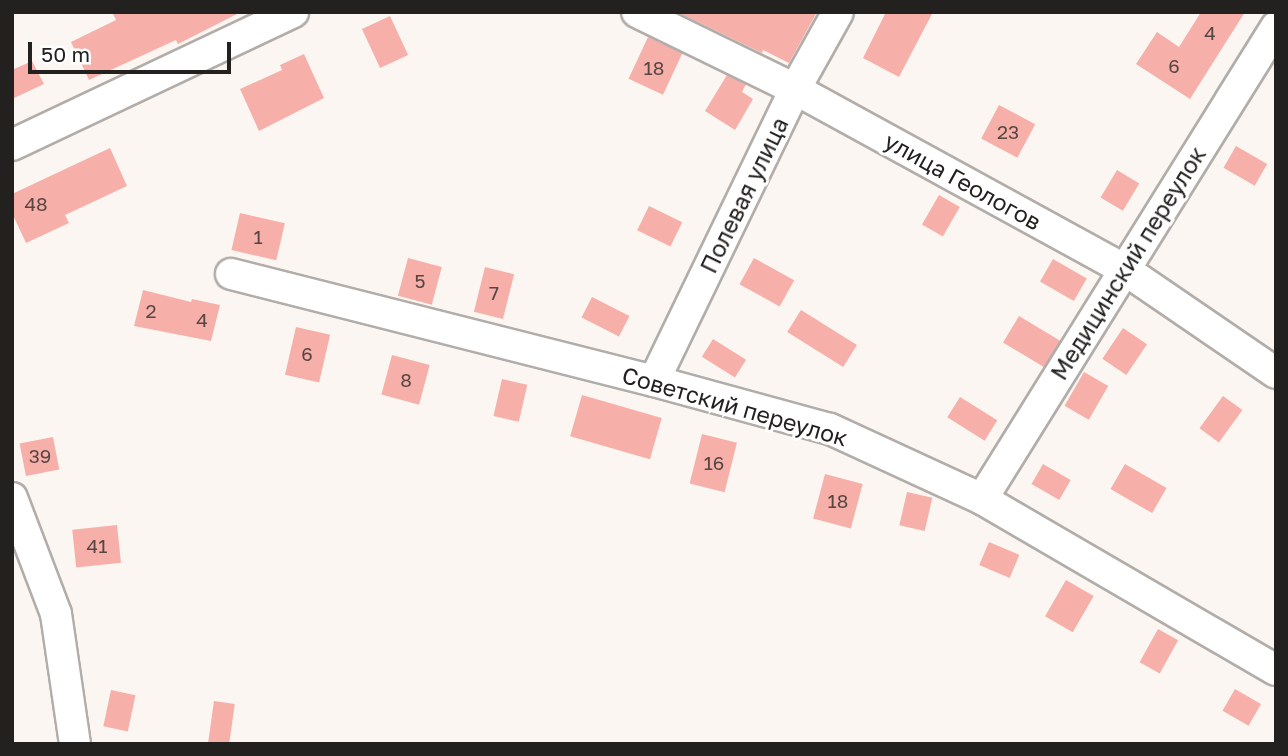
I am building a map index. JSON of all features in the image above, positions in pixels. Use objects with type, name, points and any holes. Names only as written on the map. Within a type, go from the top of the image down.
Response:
[{"type":"street","points":[[12,145],[293,12]]},
{"type":"street","name":"улица Геологов","points":[[637,12],[795,89],[1124,269],[1276,373]]},
{"type":"street","name":"Полевая улица","points":[[654,381],[795,89],[838,12]]},
{"type":"street","name":"Медицинский переулок","points":[[982,499],[1276,27]]},
{"type":"street","name":"Советский переулок","points":[[231,274],[654,381],[830,429],[982,499],[1276,670]]},
{"type":"street","points":[[12,498],[56,614],[75,744]]},
{"type":"building","points":[[112,12],[241,12],[178,44],[176,40],[89,80],[71,42],[116,20]]},
{"type":"building","points":[[677,12],[817,12],[789,63]]},
{"type":"building","points":[[886,12],[933,12],[899,77],[863,58]]},
{"type":"building","points":[[1201,12],[1245,12],[1190,99],[1136,64],[1157,32],[1179,47]]},
{"type":"building","points":[[390,16],[408,55],[380,68],[362,29]]},
{"type":"building","points":[[648,37],[682,53],[663,95],[629,79]]},
{"type":"building","points":[[304,54],[324,98],[259,131],[240,89],[282,70],[280,65]]},
{"type":"building","points":[[32,61],[44,84],[12,99],[12,70]]},
{"type":"building","points":[[727,75],[746,84],[742,92],[753,99],[735,130],[705,111]]},
{"type":"building","points":[[999,105],[1035,124],[1017,158],[981,139]]},
{"type":"building","points":[[1236,146],[1267,164],[1255,186],[1224,168]]},
{"type":"building","points":[[110,148],[127,186],[65,215],[69,223],[26,243],[12,213],[12,194]]},
{"type":"building","points":[[1117,170],[1139,183],[1123,211],[1101,197]]},
{"type":"building","points":[[939,195],[960,207],[943,236],[922,224]]},
{"type":"building","points":[[649,206],[682,222],[670,246],[637,230]]},
{"type":"building","points":[[240,213],[285,223],[276,260],[231,250]]},
{"type":"building","points":[[408,258],[442,267],[432,305],[398,296]]},
{"type":"building","points":[[754,258],[794,280],[780,307],[739,284]]},
{"type":"building","points":[[1053,259],[1087,278],[1074,301],[1040,282]]},
{"type":"building","points":[[485,267],[514,274],[503,319],[474,312]]},
{"type":"building","points":[[143,290],[191,302],[192,299],[220,305],[211,341],[134,326]]},
{"type":"building","points":[[592,297],[629,316],[619,337],[582,317]]},
{"type":"building","points":[[801,310],[857,345],[843,367],[787,332]]},
{"type":"building","points":[[1019,316],[1060,341],[1044,367],[1003,343]]},
{"type":"building","points":[[296,327],[330,335],[319,383],[285,375]]},
{"type":"building","points":[[1123,328],[1147,344],[1126,375],[1102,359]]},
{"type":"building","points":[[713,339],[746,360],[735,377],[702,357]]},
{"type":"building","points":[[392,355],[430,365],[419,405],[381,395]]},
{"type":"building","points":[[1084,372],[1108,386],[1089,420],[1064,406]]},
{"type":"building","points":[[502,379],[527,385],[519,422],[493,416]]},
{"type":"building","points":[[582,395],[662,418],[650,459],[570,436]]},
{"type":"building","points":[[1223,396],[1242,410],[1219,442],[1199,428]]},
{"type":"building","points":[[960,397],[997,420],[985,441],[947,417]]},
{"type":"building","points":[[702,434],[737,443],[725,492],[690,483]]},
{"type":"building","points":[[53,437],[59,469],[26,476],[20,443]]},
{"type":"building","points":[[1043,464],[1071,480],[1059,500],[1032,484]]},
{"type":"building","points":[[1125,464],[1167,488],[1152,513],[1110,489]]},
{"type":"building","points":[[825,474],[863,484],[851,529],[813,518]]},
{"type":"building","points":[[907,492],[932,498],[925,531],[899,525]]},
{"type":"building","points":[[117,525],[121,563],[76,567],[72,530]]},
{"type":"building","points":[[989,542],[1019,555],[1010,578],[979,565]]},
{"type":"building","points":[[1066,580],[1094,596],[1073,632],[1045,616]]},
{"type":"building","points":[[1158,629],[1178,640],[1160,673],[1140,662]]},
{"type":"building","points":[[1235,689],[1261,704],[1248,726],[1222,711]]},
{"type":"building","points":[[111,690],[135,695],[128,731],[103,726]]},
{"type":"building","points":[[214,701],[235,704],[229,744],[208,744]]}]
